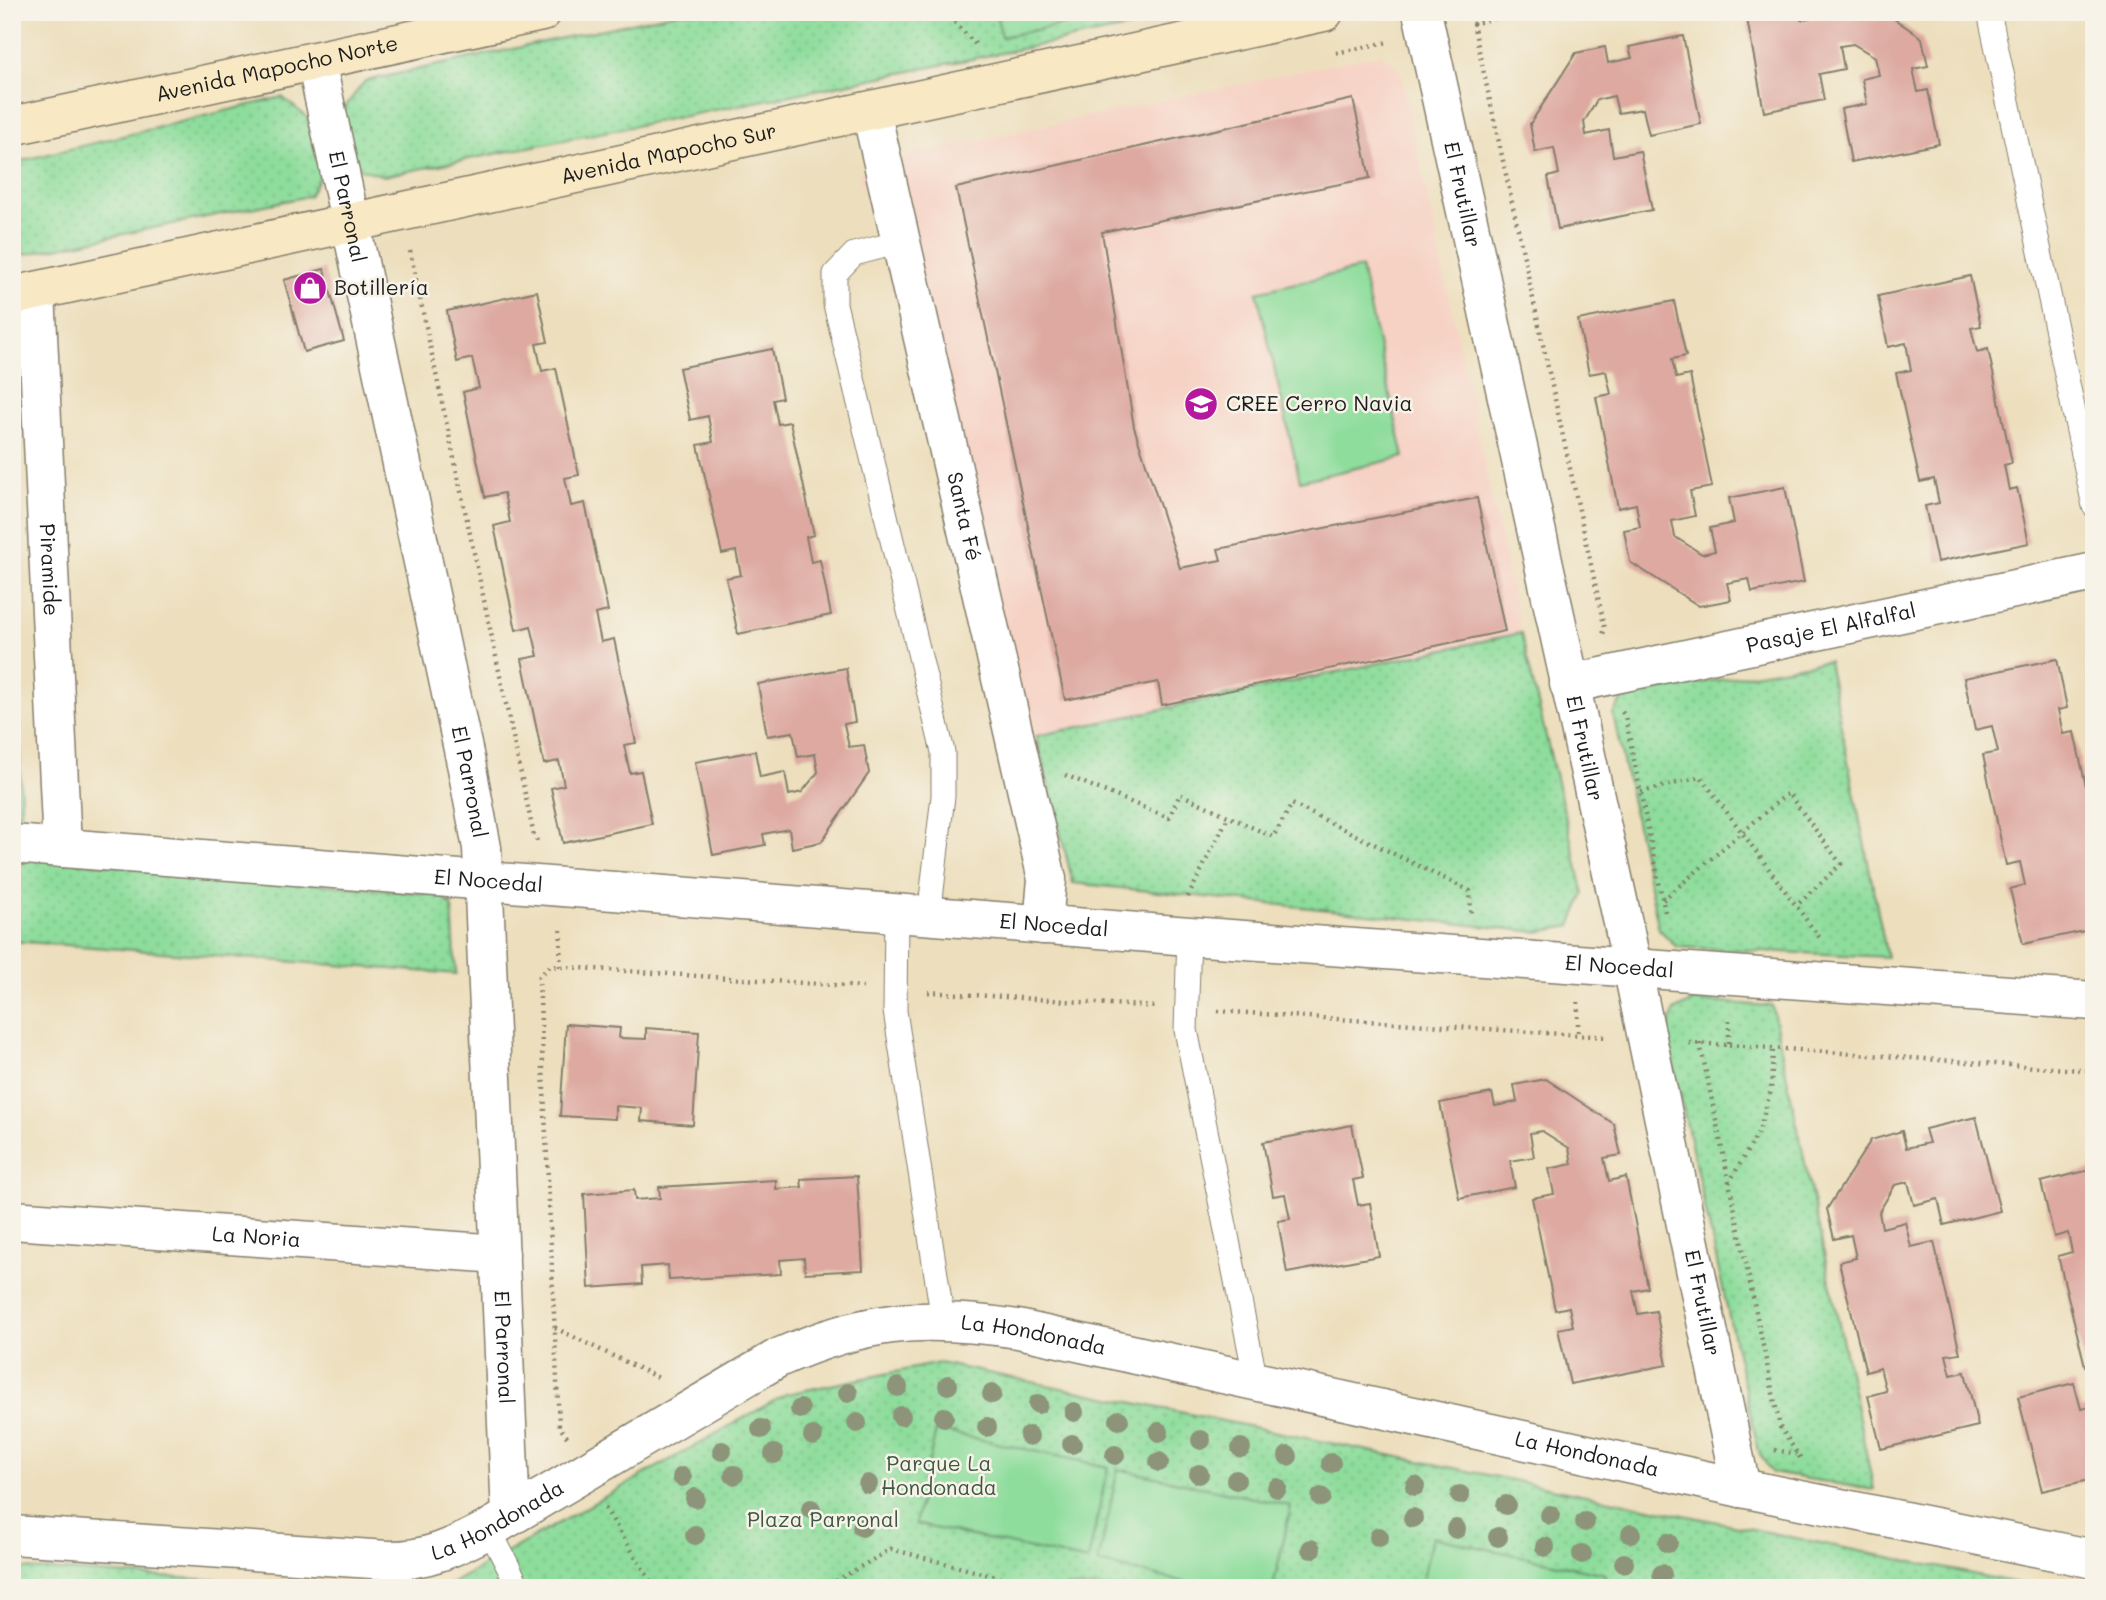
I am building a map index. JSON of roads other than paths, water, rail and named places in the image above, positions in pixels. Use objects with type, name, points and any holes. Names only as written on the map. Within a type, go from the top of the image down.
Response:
[{"type":"street","name":"Avenida Mapocho Norte","points":[[12,126],[316,61],[474,20],[542,12]]},
{"type":"street","name":"Avenida Mapocho Sur","points":[[24,294],[1324,12]]},
{"type":"street","name":"El Frutillar","points":[[1424,23],[1633,968],[1741,1488]]},
{"type":"street","name":"El Parronal","points":[[316,61],[470,780],[480,838],[500,1254],[500,1522]]},
{"type":"street","name":"Santa Fé","points":[[871,111],[1047,879],[1043,925]]},
{"type":"street","name":"Piramide","points":[[24,294],[62,848]]},
{"type":"street","name":"Pasaje El Alfalfal","points":[[1569,684],[2094,572]]},
{"type":"street","name":"El Nocedal","points":[[12,844],[1043,925],[1187,921],[1633,968],[2094,1002]]},
{"type":"street","name":"La Noria","points":[[12,1220],[500,1254]]},
{"type":"street","name":"La Hondonada","points":[[12,1535],[405,1561],[439,1554],[500,1522],[778,1358],[854,1329],[898,1322],[943,1320],[1018,1329],[1741,1488],[2093,1558]]},
{"type":"lane","points":[[1989,12],[2094,506]]},
{"type":"lane","points":[[900,242],[854,254],[835,274],[835,304],[943,752],[943,796],[895,989],[895,1011],[943,1320]]},
{"type":"lane","points":[[1187,921],[1186,1030],[1256,1381]]},
{"type":"lane","points":[[500,1522],[519,1588]]},
{"type":"place","name":"Botillería","points":[[310,288]]},
{"type":"place","name":"CREE Cerro Navia","points":[[1201,404]]},
{"type":"park label","name":"Parque La Hondonada","points":[[939,1476]]},
{"type":"park label","name":"Plaza Parronal","points":[[823,1520]]}]
